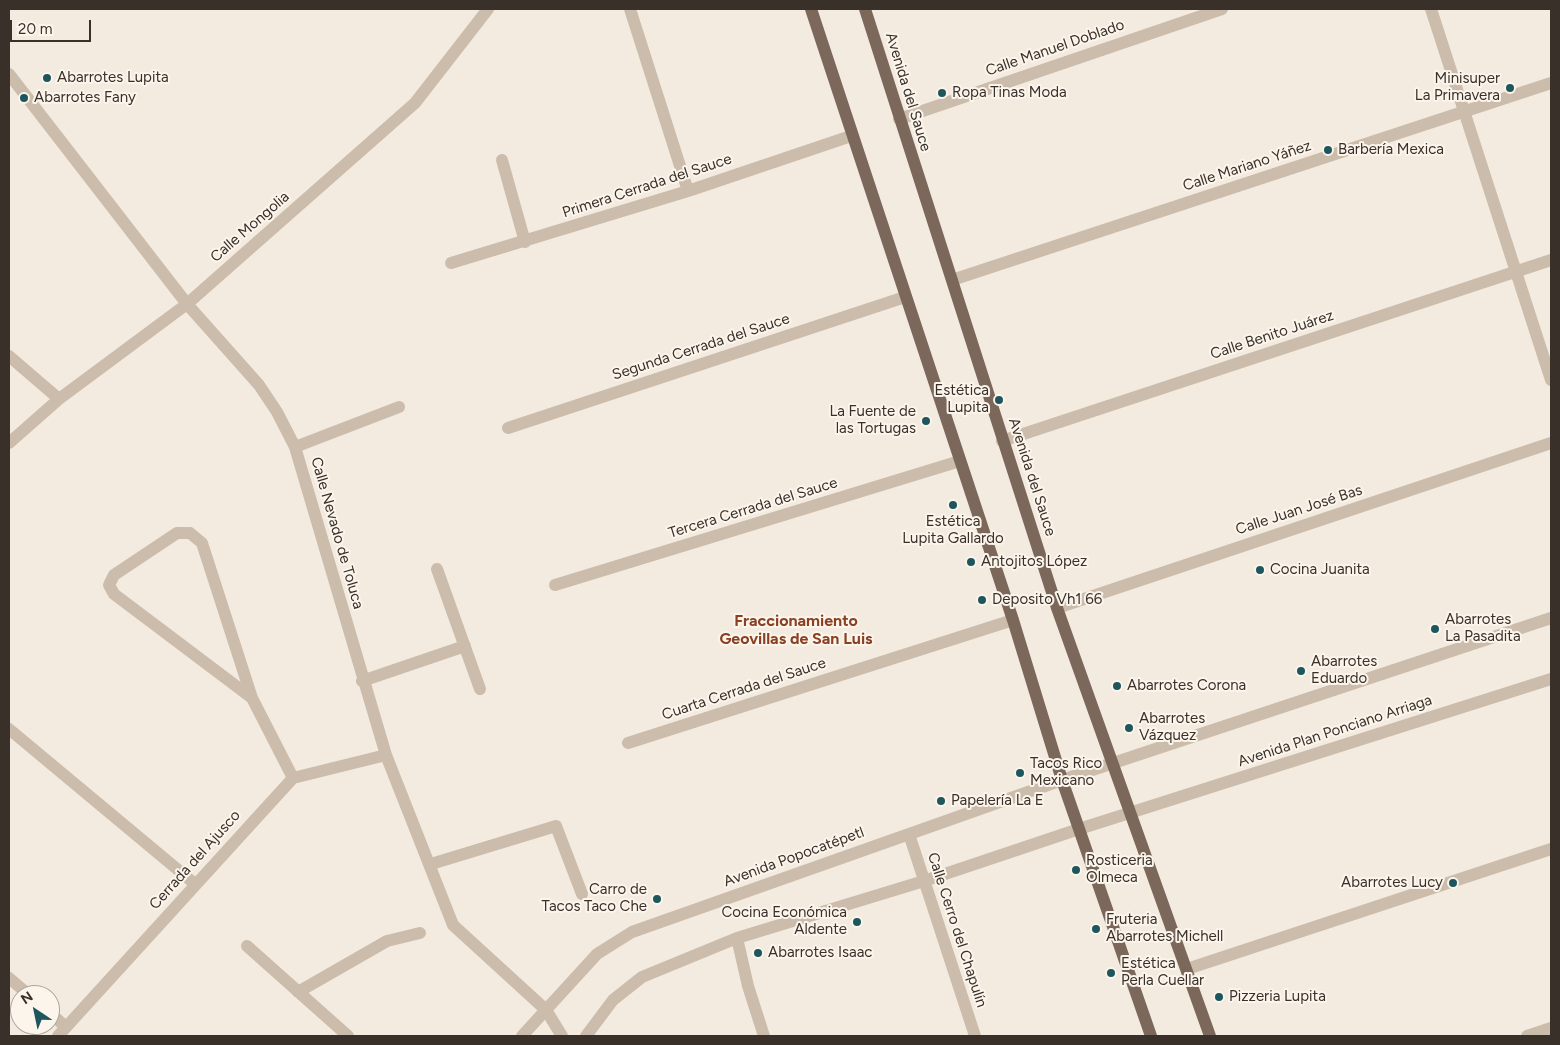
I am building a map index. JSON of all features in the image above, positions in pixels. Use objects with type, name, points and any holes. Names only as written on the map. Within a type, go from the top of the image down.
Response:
[{"type":"main road","points":[[811,9],[851,136],[1013,620],[1062,780],[1151,1036]]},
{"type":"main road","name":"Avenida del Sauce","points":[[865,9],[1057,608],[1129,814],[1210,1036]]},
{"type":"street","name":"Calle Mongolia","points":[[9,444],[59,399],[187,304],[415,103],[488,9]]},
{"type":"street","points":[[630,9],[688,191]]},
{"type":"street","name":"Calle Manuel Doblado","points":[[899,119],[1222,9]]},
{"type":"street","points":[[1431,9],[1551,380]]},
{"type":"street","name":"Calle Nevado de Toluca","points":[[9,74],[187,304],[259,385],[277,412],[295,447],[362,680],[386,755],[431,864],[453,925],[546,1010],[562,1036]]},
{"type":"street","name":"Calle Mariano Yáñez","points":[[952,280],[1551,83]]},
{"type":"street","name":"Primera Cerrada del Sauce","points":[[451,263],[688,191],[851,136]]},
{"type":"street","points":[[502,160],[525,242]]},
{"type":"street","name":"Calle Benito Juárez","points":[[1002,441],[1551,260]]},
{"type":"street","name":"Segunda Cerrada del Sauce","points":[[508,428],[905,297]]},
{"type":"street","points":[[9,356],[59,399]]},
{"type":"street","points":[[295,447],[399,407]]},
{"type":"street","name":"Calle Juan José Bas","points":[[1057,608],[1551,443]]},
{"type":"street","name":"Tercera Cerrada del Sauce","points":[[555,585],[960,461]]},
{"type":"street","points":[[252,698],[114,594],[110,585],[114,575],[177,533],[190,533],[202,543],[252,698],[293,778],[386,755]]},
{"type":"street","points":[[438,569],[480,688]]},
{"type":"street","points":[[1112,764],[1551,618]]},
{"type":"street","name":"Cuarta Cerrada del Sauce","points":[[628,743],[1013,620]]},
{"type":"street","points":[[362,680],[465,646]]},
{"type":"street","name":"Avenida Plan Ponciano Arriaga","points":[[1129,814],[1551,679]]},
{"type":"street","points":[[9,729],[195,884]]},
{"type":"street","name":"Avenida Popocatépetl","points":[[522,1036],[597,954],[632,932],[1112,764]]},
{"type":"street","name":"Cerrada del Ajusco","points":[[62,1032],[293,778]]},
{"type":"street","points":[[586,1036],[613,1000],[642,977],[737,938],[924,881],[1129,814]]},
{"type":"street","points":[[431,864],[556,826],[582,894]]},
{"type":"street","name":"Calle Cerro del Chapulín","points":[[909,834],[974,1036]]},
{"type":"street","points":[[1187,969],[1551,849]]},
{"type":"street","points":[[298,992],[387,941],[420,933]]},
{"type":"street","points":[[737,938],[748,986],[764,1036]]},
{"type":"street","points":[[246,946],[348,1036]]},
{"type":"street","points":[[1527,1036],[1551,1028]]},
{"type":"place","name":"Abarrotes Lupita","points":[[47,78]]},
{"type":"place","name":"Minisuper La Primavera","points":[[1510,88]]},
{"type":"place","name":"Ropa Tinas Moda","points":[[942,93]]},
{"type":"place","name":"Abarrotes Fany","points":[[24,98]]},
{"type":"place","name":"Barbería Mexica","points":[[1328,150]]},
{"type":"place","name":"Estética Lupita","points":[[999,400]]},
{"type":"place","name":"La Fuente de las Tortugas","points":[[926,421]]},
{"type":"place","name":"Estética Lupita Gallardo","points":[[953,505]]},
{"type":"place","name":"Antojitos López","points":[[971,562]]},
{"type":"place","name":"Cocina Juanita","points":[[1260,570]]},
{"type":"place","name":"Deposito Vh1 66","points":[[982,600]]},
{"type":"place","name":"Abarrotes La Pasadita","points":[[1435,629]]},
{"type":"place","name":"Abarrotes Eduardo","points":[[1301,671]]},
{"type":"place","name":"Abarrotes Corona","points":[[1117,686]]},
{"type":"place","name":"Abarrotes Vázquez","points":[[1129,728]]},
{"type":"place","name":"Tacos Rico Mexicano","points":[[1020,773]]},
{"type":"place","name":"Papelería La E","points":[[941,801]]},
{"type":"place","name":"Rosticeria Olmeca","points":[[1076,870]]},
{"type":"place","name":"Abarrotes Lucy","points":[[1453,883]]},
{"type":"place","name":"Carro de Tacos Taco Che","points":[[657,899]]},
{"type":"place","name":"Cocina Económica Aldente","points":[[857,922]]},
{"type":"place","name":"Fruteria Abarrotes Michell","points":[[1096,929]]},
{"type":"place","name":"Abarrotes Isaac","points":[[758,953]]},
{"type":"place","name":"Estética Perla Cuellar","points":[[1111,973]]},
{"type":"place","name":"Pizzeria Lupita","points":[[1219,997]]},
{"type":"district","name":"Fraccionamiento Geovillas de San Luis","points":[[796,630]]}]
